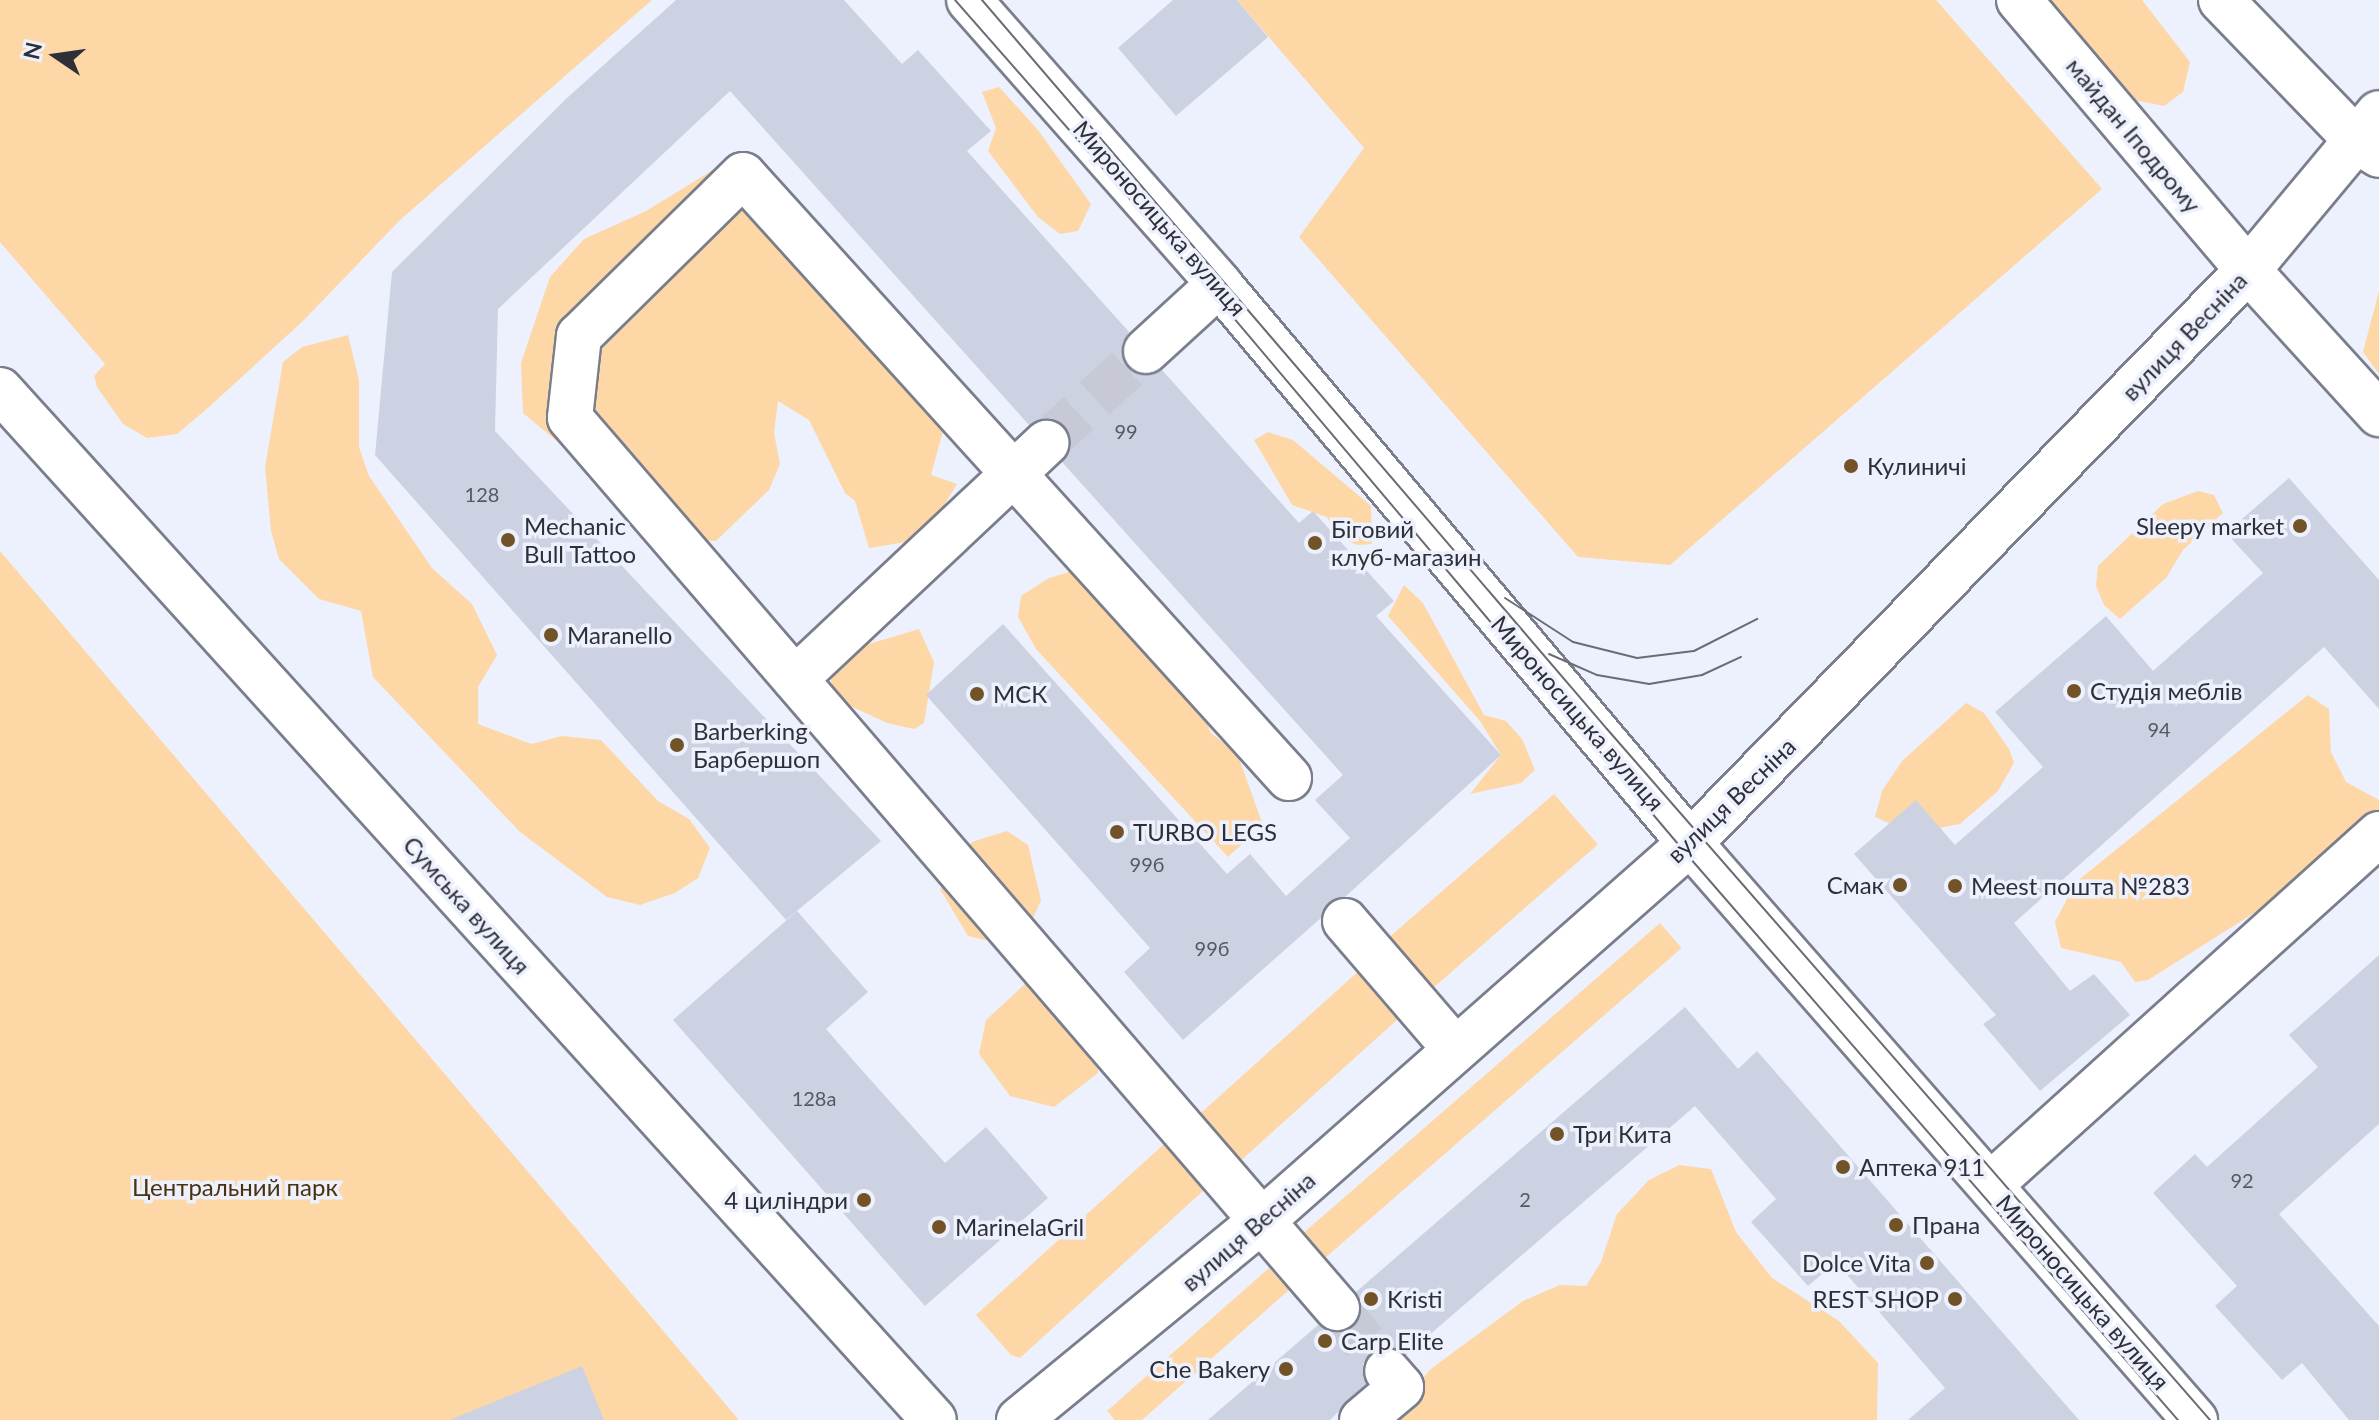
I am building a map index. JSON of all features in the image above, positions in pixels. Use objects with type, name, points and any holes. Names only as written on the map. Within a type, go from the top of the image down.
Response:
[{"type":"main road","name":"Мироносицька вулиця","points":[[969,0],[1219,284],[1690,843],[2195,1420]]},
{"type":"main road","name":"майдан Іподрому","points":[[2019,0],[2248,270],[2379,414]]},
{"type":"main road","points":[[2221,0],[2372,136]]},
{"type":"main road","name":"вулиця Весніна","points":[[1019,1420],[1264,1219],[1690,843],[2248,270],[2372,136]]},
{"type":"main road","points":[[1289,778],[1030,458],[743,175],[579,336],[570,418],[1264,1219],[1337,1308]]},
{"type":"main road","points":[[1146,351],[1219,284]]},
{"type":"main road","name":"Сумська вулиця","points":[[0,390],[934,1420]]},
{"type":"main road","points":[[795,679],[1030,458]]},
{"type":"main road","points":[[1990,1185],[2379,834]]},
{"type":"main road","points":[[1345,921],[1455,1049]]},
{"type":"main road","points":[[1362,1420],[1401,1387],[1387,1371]]},
{"type":"green space","points":[[0,0],[652,0],[400,220],[303,321],[209,407],[177,434],[147,438],[123,424],[97,387],[94,376],[105,364],[0,242]]},
{"type":"green space","points":[[1237,0],[1936,0],[2102,189],[1670,565],[1578,557],[1299,237],[1364,148]]},
{"type":"green space","points":[[2048,0],[2142,0],[2190,62],[2183,92],[2164,106],[2134,100]]},
{"type":"green space","points":[[999,87],[1038,130],[1091,204],[1078,231],[1060,234],[1038,217],[988,151],[996,128],[982,92]]},
{"type":"green space","points":[[734,157],[781,182],[904,319],[935,370],[943,431],[931,475],[957,484],[940,512],[906,542],[869,548],[855,501],[845,493],[809,420],[778,401],[774,433],[780,464],[769,490],[716,541],[659,538],[614,489],[523,413],[521,363],[550,277],[584,239],[646,211]]},
{"type":"green space","points":[[2379,291],[2379,374],[2363,352]]},
{"type":"green space","points":[[348,335],[359,380],[359,447],[369,476],[432,568],[472,604],[497,655],[478,687],[478,724],[531,744],[562,736],[601,740],[658,801],[689,819],[710,848],[698,878],[675,893],[640,905],[607,897],[520,832],[373,677],[361,611],[319,599],[279,559],[271,531],[265,467],[283,362],[302,347]]},
{"type":"green space","points":[[1268,432],[1293,440],[1371,506],[1372,544],[1357,545],[1336,536],[1327,517],[1292,505],[1254,440]]},
{"type":"green space","points":[[2198,491],[2214,495],[2223,513],[2183,550],[2166,578],[2120,619],[2104,605],[2096,586],[2098,566],[2163,504]]},
{"type":"green space","name":"Центральний парк","points":[[0,551],[739,1420],[0,1420]]},
{"type":"green space","points":[[1089,566],[1188,677],[1211,733],[1237,753],[1263,825],[1228,857],[1036,649],[1018,617],[1021,596],[1049,578]]},
{"type":"green space","points":[[1404,585],[1423,603],[1484,715],[1506,721],[1522,739],[1535,770],[1521,783],[1470,794],[1501,755],[1480,721],[1388,616]]},
{"type":"green space","points":[[919,629],[934,662],[924,723],[914,729],[887,723],[831,697],[832,662],[849,650]]},
{"type":"green space","points":[[2308,695],[2329,709],[2331,752],[2346,782],[2379,800],[2379,819],[2319,872],[2148,980],[2135,982],[2121,962],[2061,948],[2055,922],[2076,882]]},
{"type":"green space","points":[[1966,703],[1984,713],[2009,749],[2014,763],[1998,791],[1960,824],[1911,833],[1875,817],[1882,791],[1902,761]]},
{"type":"green space","points":[[1554,794],[1598,845],[1426,994],[1382,944]]},
{"type":"green space","points":[[1007,831],[1028,845],[1041,900],[1020,948],[968,936],[940,889],[972,842]]},
{"type":"green space","points":[[1660,923],[1682,948],[1320,1262],[1298,1237]]},
{"type":"green space","points":[[1053,958],[1071,965],[1095,1001],[1100,1030],[1098,1073],[1054,1107],[1010,1096],[979,1054],[986,1020]]},
{"type":"green space","points":[[1362,968],[1403,1014],[1236,1165],[1195,1119]]},
{"type":"green space","points":[[1174,1135],[1215,1180],[1020,1358],[1011,1355],[976,1315]]},
{"type":"green space","points":[[1679,1165],[1711,1169],[1736,1232],[1772,1278],[1839,1321],[1878,1363],[1877,1420],[1394,1420],[1394,1408],[1432,1368],[1523,1301],[1560,1285],[1586,1286],[1601,1262],[1617,1214],[1649,1180]]},
{"type":"green space","points":[[1269,1268],[1289,1290],[1142,1420],[1115,1420],[1107,1411]]},
{"type":"building","points":[[676,0],[844,0],[902,64],[918,50],[991,131],[967,151],[1129,332],[1122,344],[1127,367],[1139,375],[1162,370],[1299,523],[1313,511],[1394,601],[1376,616],[1501,755],[1345,897],[1328,903],[1321,918],[1183,1040],[1124,972],[1150,948],[926,695],[1003,624],[1227,874],[1250,854],[1286,896],[1350,838],[1315,800],[1343,775],[1062,462],[1070,449],[1065,427],[1052,419],[1029,425],[730,91],[498,309],[495,431],[881,841],[786,920],[375,455],[392,272],[567,98]]},
{"type":"building","points":[[1173,0],[1237,0],[1268,37],[1176,116],[1118,48]]},
{"type":"building","points":[[2289,478],[2379,580],[2379,709],[2324,647],[2014,923],[2070,991],[2094,974],[2130,1015],[2040,1091],[1983,1024],[1996,1015],[1854,854],[1916,800],[1955,845],[2043,767],[1995,712],[2106,616],[2153,671],[2263,573],[2226,533]]},
{"type":"building","points":[[797,911],[868,992],[826,1029],[860,1068],[945,1163],[986,1127],[1048,1198],[925,1306],[673,1020]]},
{"type":"building","points":[[2379,955],[2379,1124],[2279,1214],[2379,1326],[2379,1420],[2349,1420],[2302,1363],[2282,1380],[2215,1306],[2237,1286],[2153,1193],[2195,1154],[2207,1167],[2318,1067],[2289,1035]]},
{"type":"building","points":[[1685,1007],[1738,1069],[1757,1051],[2079,1420],[1908,1420],[1945,1388],[1836,1262],[1808,1286],[1751,1222],[1776,1199],[1695,1106],[1406,1355],[1394,1347],[1371,1352],[1363,1364],[1366,1384],[1330,1420],[1208,1420],[1318,1325],[1341,1333],[1354,1326],[1362,1304],[1356,1292]]},
{"type":"building","points":[[582,1366],[604,1420],[452,1420],[452,1419]]},
{"type":"tunnel","points":[[1046,443],[1146,351]]},
{"type":"tunnel","points":[[1337,1308],[1387,1371]]},
{"type":"tram line","points":[[955,0],[1211,291],[1683,850],[2178,1420]]},
{"type":"tram line","points":[[982,0],[1607,729],[2210,1420]]},
{"type":"tram line","points":[[1505,598],[1573,642],[1637,658],[1694,651],[1757,619]]},
{"type":"tram line","points":[[1549,654],[1597,675],[1649,684],[1702,675],[1741,657]]},
{"type":"place","name":"Кулиничі","points":[[1851,466]]},
{"type":"place","name":"Sleepy market","points":[[2300,526]]},
{"type":"place","name":"Mechanic Bull Tattoo","points":[[508,540]]},
{"type":"place","name":"Біговий клуб-магазин","points":[[1315,543]]},
{"type":"place","name":"Maranello","points":[[551,635]]},
{"type":"place","name":"Студія меблів","points":[[2074,691]]},
{"type":"place","name":"МСК","points":[[977,694]]},
{"type":"place","name":"Barberking Барбершоп","points":[[677,745]]},
{"type":"place","name":"TURBO LEGS","points":[[1117,832]]},
{"type":"place","name":"Смак","points":[[1900,885]]},
{"type":"place","name":"Meest пошта №283","points":[[1955,886]]},
{"type":"place","name":"Три Кита","points":[[1557,1134]]},
{"type":"place","name":"Аптека 911","points":[[1843,1167]]},
{"type":"place","name":"4 циліндри","points":[[864,1200]]},
{"type":"place","name":"Прана","points":[[1896,1225]]},
{"type":"place","name":"MarinelaGril","points":[[939,1227]]},
{"type":"place","name":"Dolce Vita","points":[[1927,1263]]},
{"type":"place","name":"Kristi","points":[[1371,1299]]},
{"type":"place","name":"REST SHOP","points":[[1955,1299]]},
{"type":"place","name":"Carp Elite","points":[[1325,1341]]},
{"type":"place","name":"Che Bakery","points":[[1286,1369]]}]
